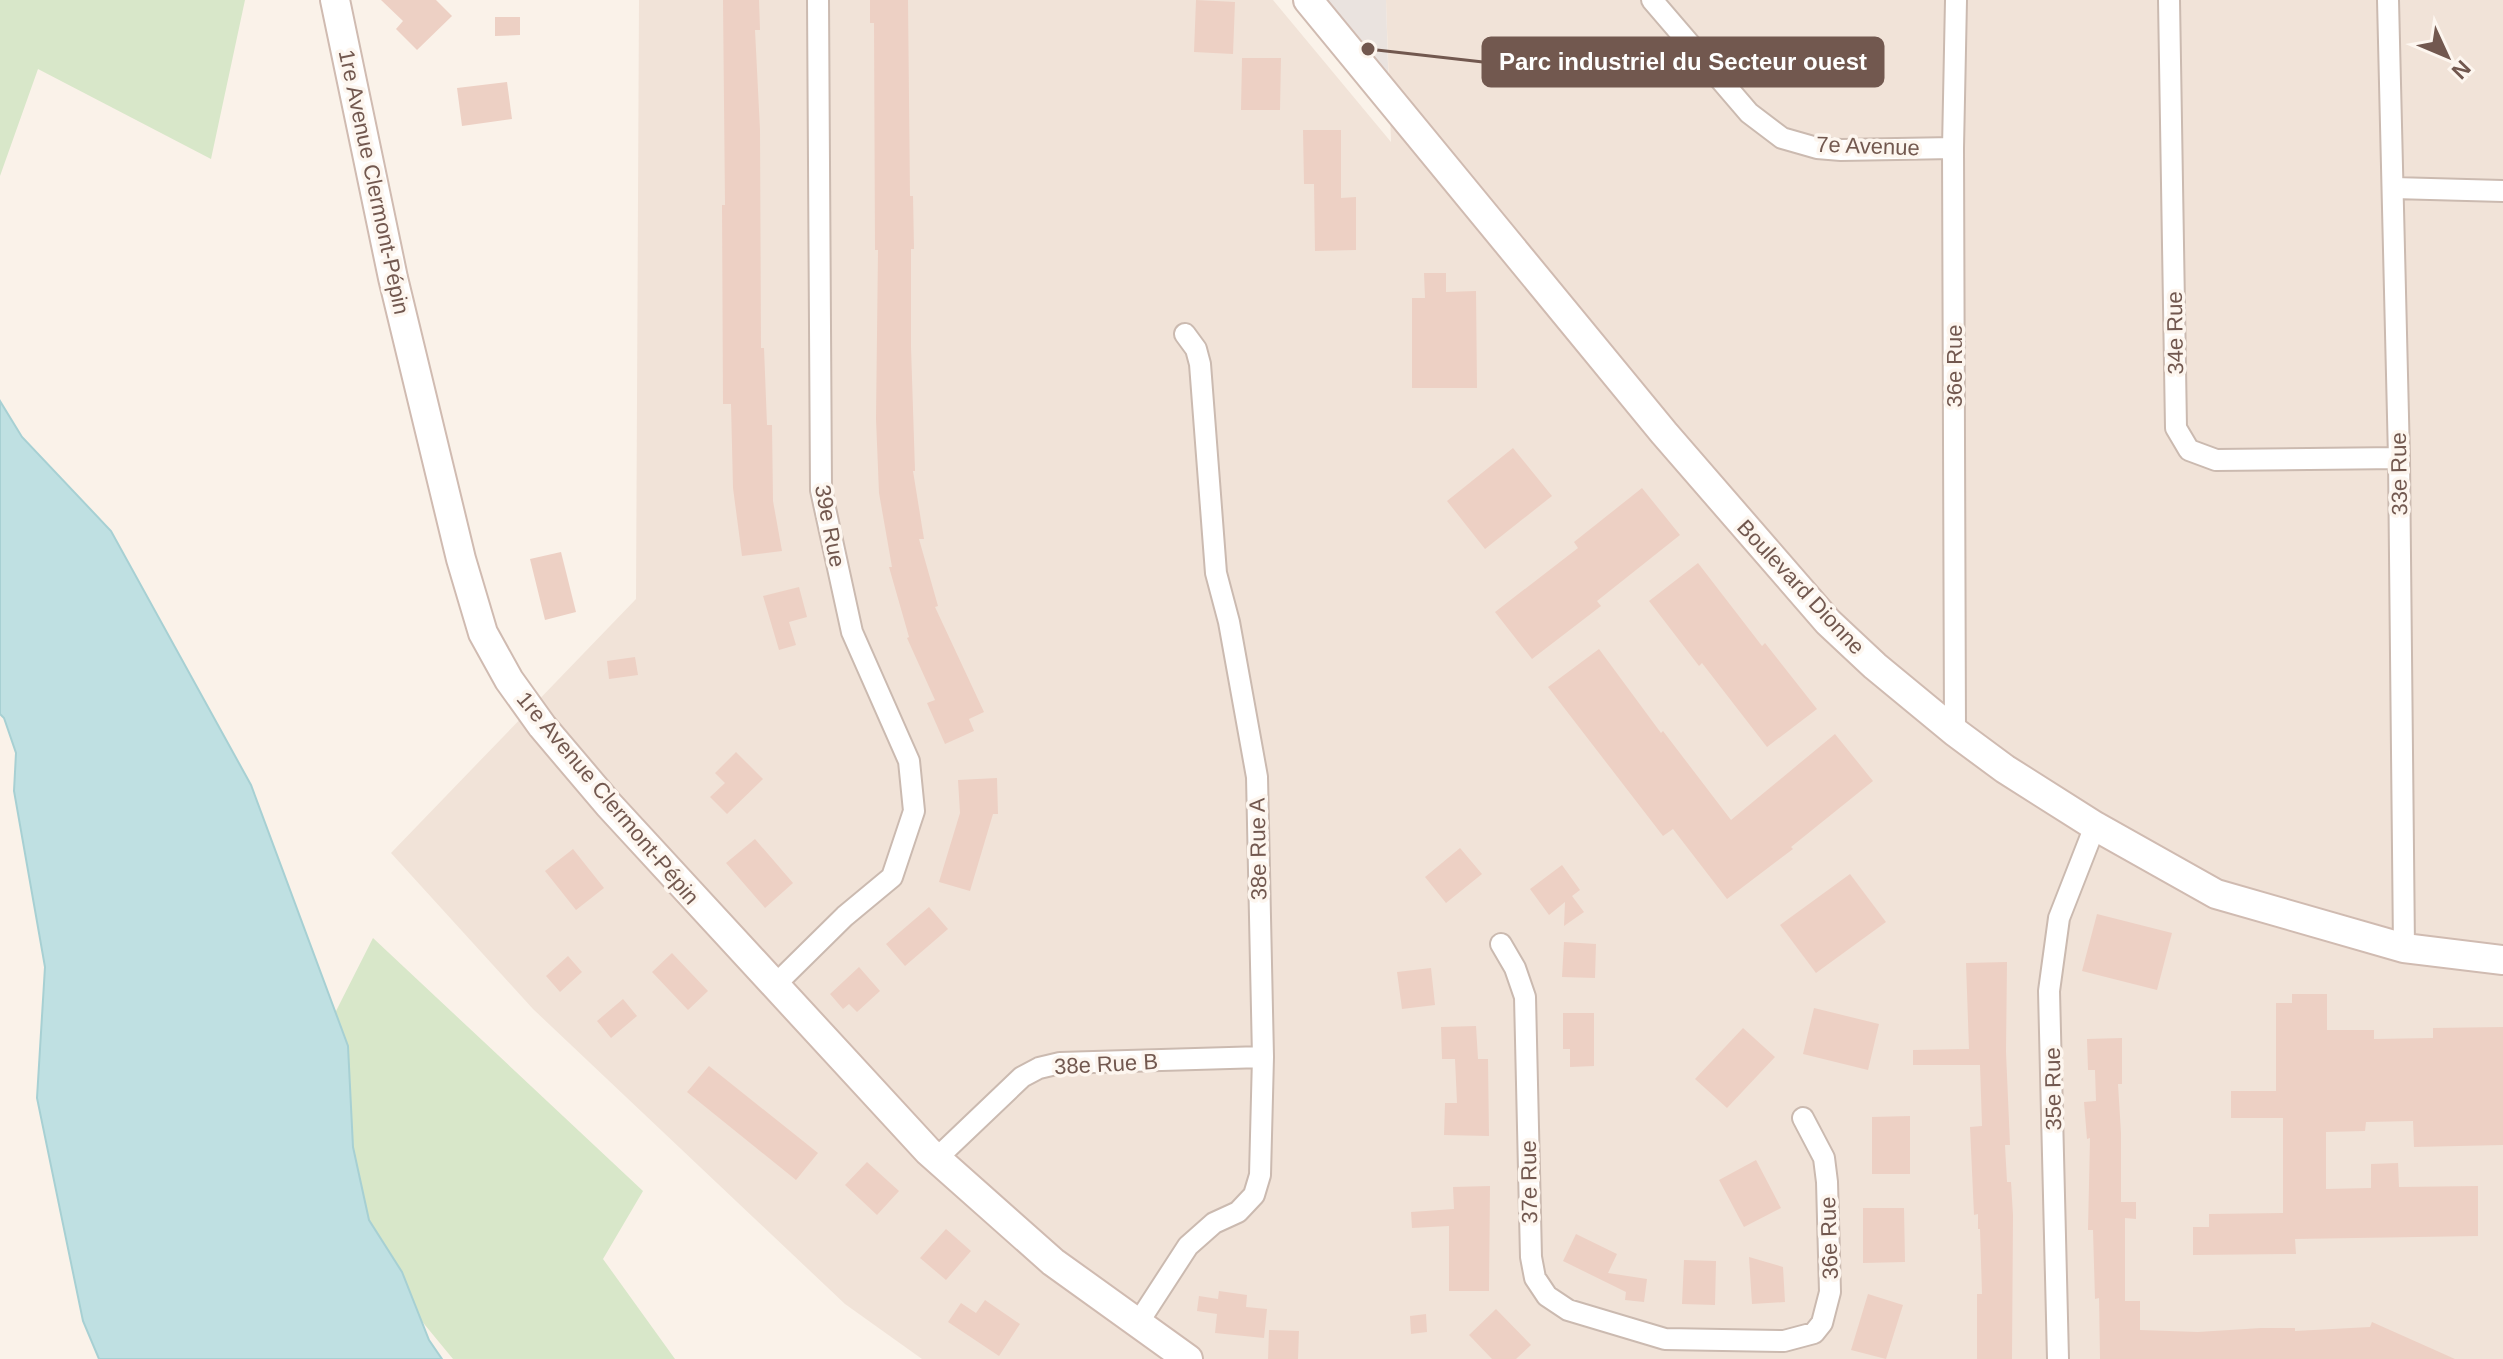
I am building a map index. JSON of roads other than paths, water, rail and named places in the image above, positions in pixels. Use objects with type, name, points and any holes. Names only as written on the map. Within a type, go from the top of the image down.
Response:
[{"type":"street","name":"1re Avenue Clermont-Pépin","points":[[335,0],[393,278],[461,559],[483,633],[509,680],[542,726],[683,889],[776,984],[936,1159],[1053,1262],[1188,1359]]},
{"type":"street","name":"39e Rue","points":[[776,984],[845,916],[892,877],[914,811],[909,761],[852,632],[821,490],[818,0]]},
{"type":"street","name":"Boulevard Dionne","points":[[1308,0],[1664,433],[1828,622],[1875,666],[1955,732],[2005,769],[2095,826],[2216,894],[2404,948],[2503,960]]},
{"type":"street","name":"7e Avenue","points":[[1652,0],[1749,113],[1782,138],[1817,148],[1841,150],[1953,148]]},
{"type":"street","name":"36e Rue","points":[[1955,732],[1953,148],[1956,0]]},
{"type":"street","name":"34e Rue","points":[[2169,0],[2176,428],[2189,450],[2216,460],[2399,458]]},
{"type":"street","name":"33e Rue","points":[[2388,0],[2399,458],[2404,948]]},
{"type":"street","points":[[2394,188],[2503,191]]},
{"type":"street","name":"38e Rue A","points":[[1138,1323],[1188,1246],[1214,1223],[1238,1212],[1254,1195],[1260,1175],[1263,1057],[1257,777],[1229,622],[1216,573],[1200,364],[1196,349],[1185,334]]},
{"type":"street","name":"35e Rue","points":[[2058,1359],[2049,991],[2059,918],[2095,826]]},
{"type":"street","name":"37e Rue","points":[[1501,944],[1515,968],[1525,997],[1531,1257],[1535,1278],[1547,1296],[1568,1310],[1663,1349]]},
{"type":"street","name":"38e Rue B","points":[[936,1159],[1022,1077],[1039,1068],[1060,1063],[1263,1057]]},
{"type":"street","name":"36e Rue","points":[[1663,1349],[1784,1341],[1814,1333],[1822,1323],[1830,1292],[1827,1182],[1824,1158],[1803,1118]]},
{"type":"water","points":[[0,401],[22,437],[111,531],[251,785],[348,1046],[353,1147],[369,1220],[402,1272],[429,1340],[442,1359],[99,1359],[83,1321],[37,1098],[45,967],[14,791],[16,753],[0,714]]},
{"type":"place","name":"Parc industriel du Secteur ouest","points":[[1368,49]]}]
